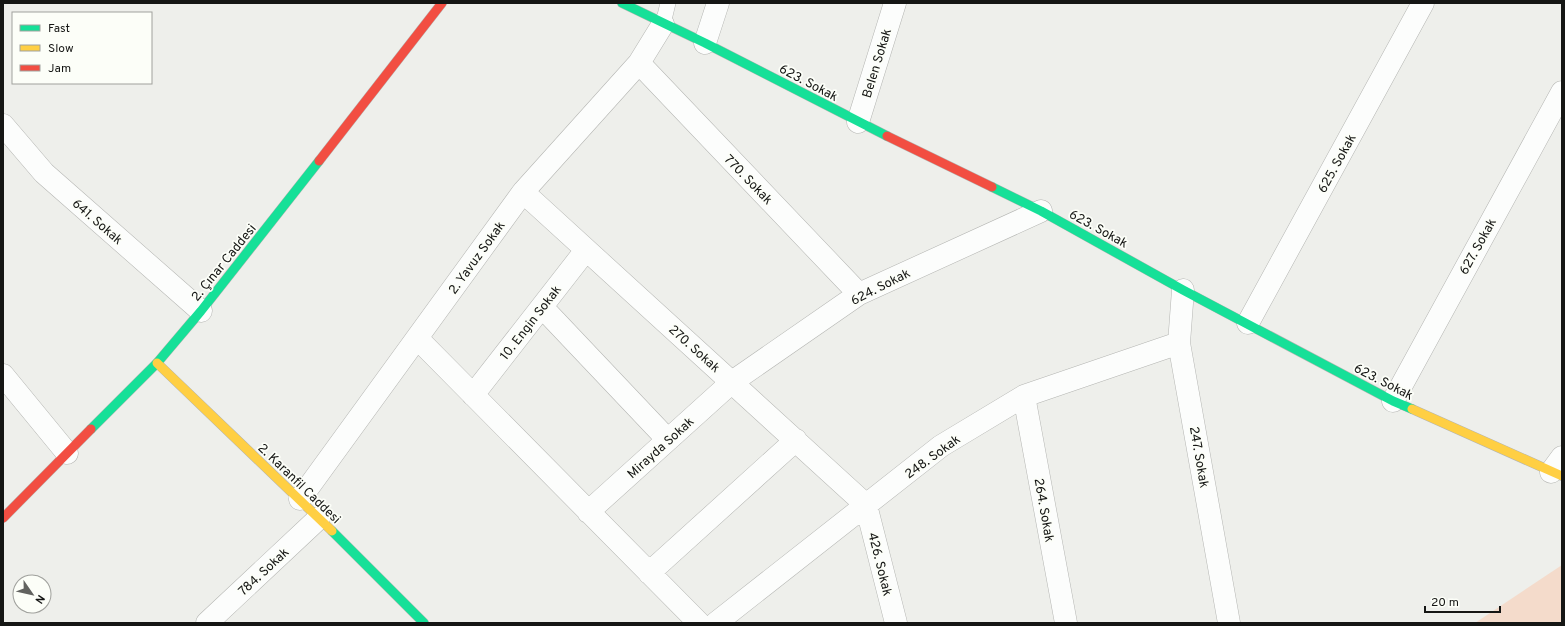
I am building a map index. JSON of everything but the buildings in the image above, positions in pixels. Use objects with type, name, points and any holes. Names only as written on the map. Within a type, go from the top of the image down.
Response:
[{"type":"street","name":"2. Çınar Caddesi","points":[[3,518],[157,363],[201,311],[304,182],[442,3]]},
{"type":"street","name":"623. Sokak","points":[[622,3],[666,13],[705,43],[858,122],[1041,211],[1183,290],[1393,401],[1558,469]]},
{"type":"street","points":[[705,43],[718,3]]},
{"type":"street","name":"Belen Sokak","points":[[858,122],[895,3]]},
{"type":"street","name":"625. Sokak","points":[[1248,323],[1423,3]]},
{"type":"street","name":"2. Yavuz Sokak","points":[[300,499],[523,192],[639,63],[666,13]]},
{"type":"street","name":"770. Sokak","points":[[639,63],[859,294]]},
{"type":"street","name":"627. Sokak","points":[[1393,401],[1562,92]]},
{"type":"street","name":"641. Sokak","points":[[3,125],[44,173],[201,311]]},
{"type":"street","name":"270. Sokak","points":[[523,192],[866,505]]},
{"type":"street","name":"624. Sokak","points":[[732,382],[859,294],[1041,211]]},
{"type":"street","name":"10. Engin Sokak","points":[[473,395],[586,250]]},
{"type":"street","name":"247. Sokak","points":[[1183,290],[1179,343],[1229,623]]},
{"type":"street","points":[[542,307],[668,440]]},
{"type":"street","points":[[417,338],[699,623]]},
{"type":"street","name":"248. Sokak","points":[[716,623],[941,446],[1024,396],[1179,343]]},
{"type":"street","name":"2. Karanfil Caddesi","points":[[157,363],[300,499],[424,623]]},
{"type":"street","points":[[3,376],[67,454]]},
{"type":"street","name":"Mirayda Sokak","points":[[588,512],[732,382]]},
{"type":"street","name":"264. Sokak","points":[[1024,396],[1066,623]]},
{"type":"street","points":[[649,573],[796,440]]},
{"type":"street","name":"426. Sokak","points":[[866,505],[896,623]]},
{"type":"street","name":"784. Sokak","points":[[207,623],[319,518]]},
{"type":"shaded area","points":[[1562,565],[1562,623],[1475,623]]},
{"type":"traffic: fast","points":[[622,3],[705,43],[887,136]]},
{"type":"traffic: fast","points":[[91,429],[157,363],[201,311],[319,161]]},
{"type":"traffic: fast","points":[[992,187],[1041,211],[1183,290],[1393,401],[1412,409]]},
{"type":"traffic: fast","points":[[332,531],[424,623]]},
{"type":"traffic: slow","points":[[157,363],[332,531]]},
{"type":"traffic: slow","points":[[1412,409],[1562,476]]},
{"type":"traffic: jam","points":[[319,161],[442,3]]},
{"type":"traffic: jam","points":[[887,136],[992,187]]},
{"type":"traffic: jam","points":[[3,518],[91,429]]}]
